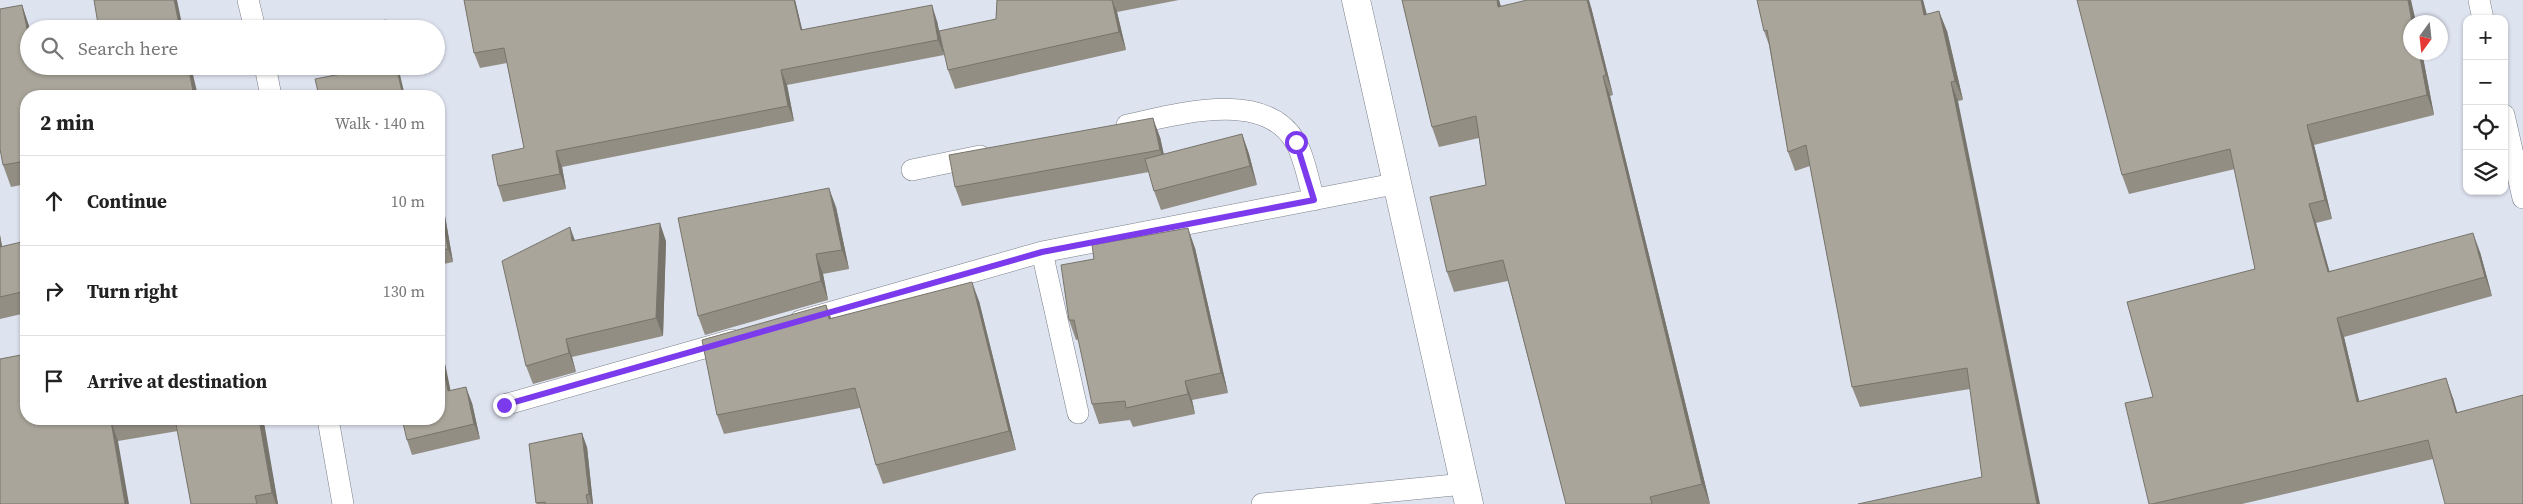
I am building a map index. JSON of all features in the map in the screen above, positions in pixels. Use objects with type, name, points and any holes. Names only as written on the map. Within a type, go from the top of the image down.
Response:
[{"type":"street","points":[[1356,0],[1399,183],[1466,494]]},
{"type":"lane","points":[[248,0],[253,20]]},
{"type":"lane","points":[[2479,0],[2482,15]]},
{"type":"lane","points":[[267,75],[270,90]]},
{"type":"lane","points":[[1106,129],[1204,109],[1236,110],[1260,115],[1282,124],[1296,142],[1314,200]]},
{"type":"lane","points":[[2508,132],[2523,198]]},
{"type":"lane","points":[[912,170],[999,152]]},
{"type":"lane","points":[[783,326],[1042,252],[1399,183]]},
{"type":"lane","points":[[1042,252],[1078,413]]},
{"type":"lane","points":[[504,405],[754,334]]},
{"type":"lane","points":[[329,425],[344,504]]},
{"type":"lane","points":[[1262,504],[1466,494]]},
{"type":"building","points":[[94,0],[174,0],[178,20],[97,20]]},
{"type":"building","points":[[464,0],[794,0],[801,30],[932,5],[938,40],[781,70],[788,106],[556,151],[560,174],[498,186],[492,155],[524,148],[504,48],[474,53]]},
{"type":"building","points":[[997,0],[1112,0],[1119,32],[948,70],[939,31],[996,19]]},
{"type":"building","points":[[1402,0],[1497,0],[1498,7],[1527,0],[1587,0],[1606,75],[1603,76],[1702,484],[1650,497],[1652,504],[1566,504],[1503,260],[1447,272],[1430,197],[1486,185],[1476,116],[1432,127]]},
{"type":"building","points":[[1757,0],[1921,0],[1924,15],[1939,11],[1955,81],[1951,82],[2037,504],[1858,504],[1982,477],[1967,368],[1852,387],[1806,145],[1788,152],[1767,30],[1764,31]]},
{"type":"building","points":[[2077,0],[2408,0],[2411,15],[2403,15],[2403,60],[2420,60],[2427,95],[2307,125],[2325,200],[2309,204],[2328,272],[2473,233],[2485,277],[2337,318],[2357,402],[2446,378],[2456,413],[2523,395],[2523,504],[2445,504],[2428,440],[2149,504],[2125,403],[2153,397],[2127,302],[2255,269],[2230,149],[2122,175]]},
{"type":"building","points":[[22,5],[25,20],[20,20],[20,75],[190,75],[193,90],[20,90],[20,162],[3,165],[0,149],[0,9]]},
{"type":"building","points":[[336,75],[398,75],[402,90],[318,90],[315,79]]},
{"type":"building","points":[[1153,118],[1160,150],[955,187],[949,155]]},
{"type":"building","points":[[1242,134],[1250,166],[1154,191],[1145,159]]},
{"type":"building","points":[[829,188],[842,250],[816,254],[821,281],[698,316],[678,218]]},
{"type":"building","points":[[660,223],[656,318],[566,339],[569,353],[526,366],[502,261],[570,227],[572,241]]},
{"type":"building","points":[[1188,228],[1221,373],[1185,381],[1188,394],[1126,408],[1125,401],[1092,404],[1074,320],[1069,320],[1061,265],[1094,259],[1092,245]]},
{"type":"building","points":[[445,231],[448,249],[445,249]]},
{"type":"building","points":[[20,242],[20,292],[0,297],[0,247]]},
{"type":"building","points":[[972,282],[1009,431],[876,465],[855,388],[717,415],[702,340],[826,305],[829,319]]},
{"type":"building","points":[[20,355],[20,425],[112,425],[125,504],[0,504],[0,359]]},
{"type":"building","points":[[445,376],[448,391],[466,387],[474,424],[407,440],[403,425],[445,425]]},
{"type":"building","points":[[176,425],[260,425],[272,493],[255,496],[257,504],[191,504]]},
{"type":"building","points":[[582,433],[589,494],[586,495],[588,504],[536,503],[529,444]]},
{"type":"route","points":[[504,405],[1042,252],[1314,200],[1296,142]]}]
